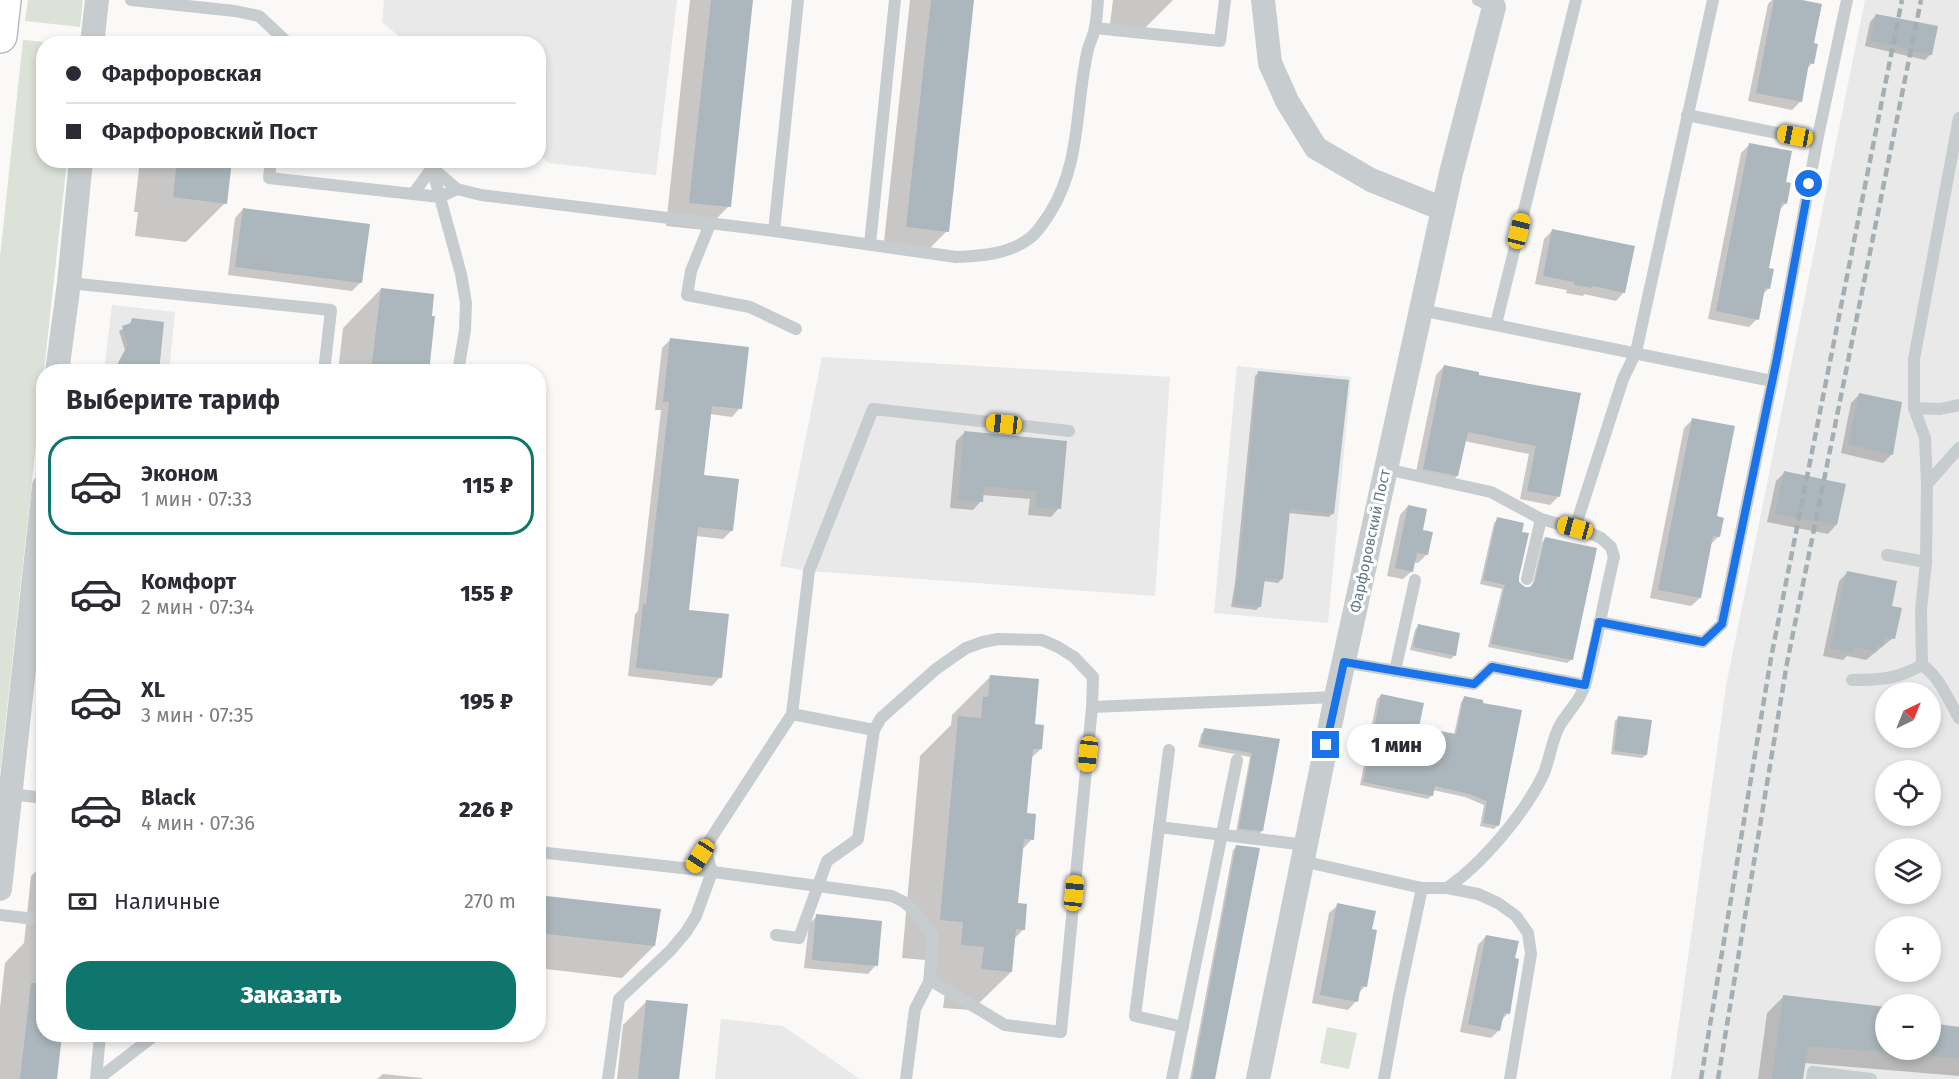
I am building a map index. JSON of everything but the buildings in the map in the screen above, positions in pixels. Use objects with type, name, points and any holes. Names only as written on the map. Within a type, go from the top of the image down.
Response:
[{"type":"main road","points":[[0,36],[4,0]]},
{"type":"street","points":[[93,36],[98,0]]},
{"type":"street","points":[[1263,0],[1270,63],[1287,101],[1316,148],[1371,180],[1443,209]]},
{"type":"street","name":"Фарфоровский Пост","points":[[1258,1079],[1336,697],[1486,3]]},
{"type":"street","points":[[58,364],[80,168]]},
{"type":"street","points":[[0,889],[36,561]]},
{"type":"lane","points":[[131,0],[236,6],[259,16],[280,36]]},
{"type":"lane","points":[[774,231],[798,0]]},
{"type":"lane","points":[[870,244],[895,0]]},
{"type":"lane","points":[[433,168],[457,189],[481,195],[774,231],[956,257],[1002,251],[1019,245],[1032,236],[1054,207],[1072,160],[1088,49],[1095,28],[1098,0]]},
{"type":"lane","points":[[1095,28],[1220,41],[1225,0]]},
{"type":"lane","points":[[1496,324],[1576,0]]},
{"type":"lane","points":[[1575,528],[1623,379],[1636,352],[1713,0]]},
{"type":"lane","points":[[1599,622],[1703,642],[1722,624],[1847,0]]},
{"type":"lane","points":[[1687,115],[1817,141]]},
{"type":"lane","points":[[1922,664],[1921,610],[1926,562],[1927,484],[1925,438],[1914,408],[1914,359],[1959,118]]},
{"type":"lane","points":[[270,168],[269,178],[440,197],[457,189]]},
{"type":"lane","points":[[413,194],[426,168]]},
{"type":"lane","points":[[429,168],[440,197],[461,274],[466,303],[465,330],[459,364]]},
{"type":"lane","points":[[710,224],[691,271],[687,295],[750,307],[796,329]]},
{"type":"lane","points":[[69,282],[330,310],[325,364]]},
{"type":"lane","points":[[1421,310],[1772,381]]},
{"type":"lane","points":[[1914,408],[1940,409],[1959,405]]},
{"type":"lane","points":[[691,869],[792,714],[809,571],[873,409],[1069,431]]},
{"type":"lane","points":[[1927,484],[1959,448]]},
{"type":"lane","points":[[1386,469],[1491,492],[1542,519],[1601,538],[1611,547],[1614,557],[1585,685],[1576,705],[1559,726],[1544,773],[1532,796],[1502,834],[1473,867],[1447,888]]},
{"type":"lane","points":[[1527,579],[1542,519]]},
{"type":"lane","points":[[1887,555],[1926,562]]},
{"type":"lane","points":[[1395,671],[1414,580]]},
{"type":"lane","points":[[776,935],[799,938],[827,861],[858,839],[874,730],[880,718],[955,655],[983,642],[998,639],[1042,640],[1074,657],[1093,677],[1061,1032],[1005,1025],[930,980]]},
{"type":"lane","points":[[1344,662],[1474,684],[1492,667],[1585,685]]},
{"type":"lane","points":[[1852,680],[1882,680],[1904,675],[1922,664]]},
{"type":"lane","points":[[1922,664],[1937,680],[1959,718]]},
{"type":"lane","points":[[1092,707],[1336,697]]},
{"type":"lane","points":[[792,714],[874,730]]},
{"type":"lane","points":[[1169,750],[1135,1016],[1183,1027]]},
{"type":"lane","points":[[1172,1079],[1237,760]]},
{"type":"lane","points":[[11,794],[36,797]]},
{"type":"lane","points":[[1159,828],[1222,835],[1304,853],[1422,888],[1447,888],[1478,894],[1498,903],[1516,916],[1528,933],[1531,954],[1510,1079]]},
{"type":"lane","points":[[608,1079],[619,999],[686,932],[696,916],[712,872],[705,849]]},
{"type":"lane","points":[[546,853],[691,869],[789,884],[892,896],[904,902],[921,918],[933,937],[930,980],[915,1009],[906,1079]]},
{"type":"lane","points":[[1384,1079],[1422,888]]},
{"type":"lane","points":[[0,915],[36,919]]},
{"type":"lane","points":[[97,1079],[100,1042]]},
{"type":"lane","points":[[97,1079],[146,1042]]},
{"type":"lane","points":[[1812,1079],[1813,1072],[1871,1079]]},
{"type":"shaded area","points":[[28,0],[83,0],[80,27],[25,21]]},
{"type":"shaded area","points":[[384,0],[677,0],[656,175],[549,163],[546,160],[546,36],[399,36],[382,22]]},
{"type":"shaded area","points":[[1865,0],[1959,0],[1959,1079],[1671,1079],[1726,686]]},
{"type":"shaded area","points":[[23,40],[36,41],[36,168],[66,168],[45,364],[36,364],[36,444],[0,773],[0,257]]},
{"type":"shaded area","points":[[112,305],[175,312],[170,364],[105,364]]},
{"type":"shaded area","points":[[822,357],[1170,377],[1155,596],[809,571],[780,566]]},
{"type":"shaded area","points":[[1237,366],[1351,377],[1328,623],[1214,613]]},
{"type":"shaded area","points":[[721,1019],[783,1026],[860,1079],[715,1079]]},
{"type":"shaded area","points":[[1327,1027],[1357,1033],[1349,1069],[1320,1063]]},
{"type":"railway","points":[[1701,1079],[1771,658],[1902,0]]},
{"type":"railway","points":[[1718,1079],[1787,663],[1921,0]]},
{"type":"route","points":[[1326,745],[1344,662],[1474,684],[1492,667],[1585,685],[1599,622],[1703,642],[1722,624],[1777,358],[1809,184]]}]
